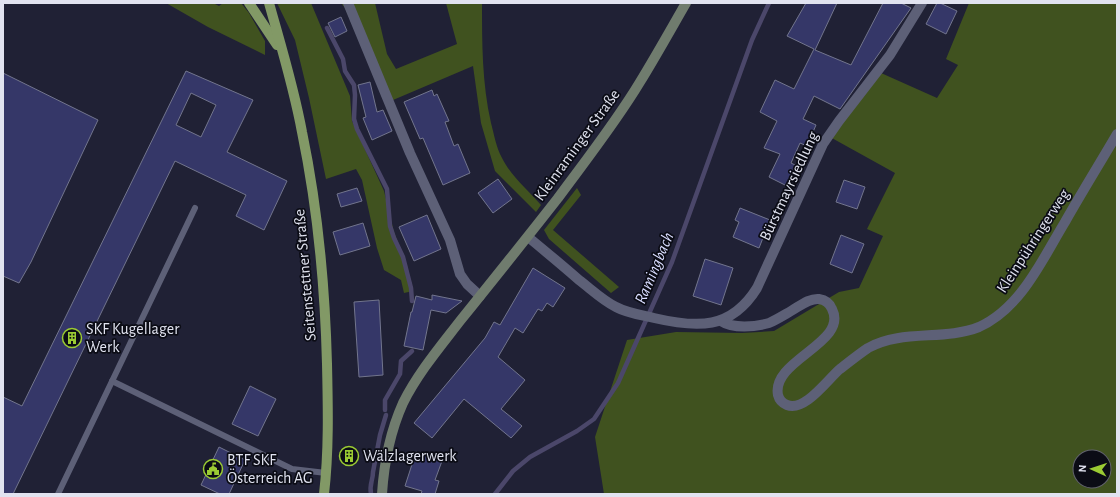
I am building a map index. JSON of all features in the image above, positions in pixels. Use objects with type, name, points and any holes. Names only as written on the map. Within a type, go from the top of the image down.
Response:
[{"type":"main road","name":"Seitenstettner Straße","points":[[249,3],[284,55]]},
{"type":"main road","name":"Seitenstettner Straße","points":[[269,3],[284,55],[302,132],[318,228],[325,313],[328,399],[324,494]]},
{"type":"main road","name":"Kleinraminger Straße","points":[[382,494],[386,454],[392,434],[403,404],[422,370],[528,236],[612,125],[640,82],[686,3]]},
{"type":"street","points":[[348,3],[410,153],[450,240],[460,274],[467,284],[480,296]]},
{"type":"street","name":"Bürstmayrsiedlung","points":[[528,236],[598,295],[616,307],[631,313],[678,324],[701,324],[721,321],[738,312],[750,300],[757,288],[823,144],[890,55],[922,3]]},
{"type":"street","name":"Kleinpühringerweg","points":[[721,321],[726,325],[734,326],[769,323],[810,300],[820,299],[828,302],[835,317],[834,326],[828,334],[782,375],[777,385],[778,396],[782,402],[789,406],[798,406],[808,400],[839,370],[868,348],[886,341],[962,332],[978,327],[999,315],[1021,293],[1117,134]]},
{"type":"lane","points":[[58,494],[195,208]]},
{"type":"lane","points":[[112,381],[292,469],[326,473]]},
{"type":"green space","points":[[166,3],[213,3],[219,6],[223,3],[241,3],[249,13],[265,41],[265,55],[208,27]]},
{"type":"green space","points":[[277,3],[311,3],[350,96],[352,121],[384,191],[394,232],[407,265],[413,291],[404,293],[401,280],[384,270],[377,248],[362,180],[356,169],[326,179],[295,40]]},
{"type":"green space","points":[[341,3],[375,3],[387,54],[396,69],[457,44],[446,3],[482,3],[484,78],[488,108],[495,140],[500,154],[510,171],[541,205],[536,212],[495,171],[481,123],[473,66],[386,103],[345,8]]},
{"type":"green space","points":[[969,3],[1117,3],[1117,494],[604,494],[595,437],[627,340],[676,332],[742,333],[774,331],[839,292],[859,288],[883,236],[867,229],[895,173],[830,137],[881,73],[937,98],[958,65],[946,59]]},
{"type":"green space","points":[[577,188],[581,195],[553,230],[619,287],[611,293],[549,239],[544,230]]},
{"type":"building","points":[[806,3],[837,3],[815,50],[851,65],[883,3],[901,3],[911,8],[840,109],[814,96],[803,119],[816,125],[807,146],[800,143],[791,163],[797,166],[787,186],[769,177],[780,154],[764,148],[777,121],[760,112],[775,80],[794,89],[814,49],[787,36]]},
{"type":"building","points":[[937,3],[957,11],[946,34],[926,24]]},
{"type":"building","points":[[341,17],[347,31],[335,37],[328,23]]},
{"type":"building","name":"SKF Kugellager Werk","points":[[186,71],[253,100],[227,152],[287,181],[264,230],[236,216],[246,195],[175,161],[13,494],[3,494],[3,397],[22,406]],"holes":[[[191,93],[216,105],[201,137],[176,125]]]},
{"type":"building","points":[[3,73],[98,120],[31,262],[19,283],[3,276]]},
{"type":"building","points":[[370,82],[377,112],[383,110],[392,131],[372,140],[363,118],[366,117],[358,85]]},
{"type":"building","points":[[432,90],[434,96],[437,94],[449,121],[445,122],[454,146],[458,144],[470,173],[443,185],[423,138],[420,139],[404,102]]},
{"type":"building","points":[[498,179],[512,199],[493,213],[478,193]]},
{"type":"building","points":[[844,180],[865,187],[857,209],[836,202]]},
{"type":"building","points":[[357,188],[362,201],[341,207],[337,194]]},
{"type":"building","points":[[740,208],[770,220],[759,248],[733,237],[739,222],[735,220]]},
{"type":"building","points":[[427,215],[441,249],[414,261],[399,227]]},
{"type":"building","points":[[363,223],[370,246],[340,255],[333,232]]},
{"type":"building","points":[[841,235],[864,244],[852,273],[830,264]]},
{"type":"building","points":[[705,259],[733,268],[721,305],[693,296]]},
{"type":"building","points":[[533,268],[565,288],[553,307],[547,303],[542,311],[538,309],[523,333],[515,328],[498,357],[525,380],[501,409],[522,426],[511,438],[464,399],[432,438],[414,423],[485,338],[494,322],[500,325]]},
{"type":"building","points":[[432,295],[462,301],[446,313],[431,310],[423,350],[404,346],[416,296],[432,300]]},
{"type":"building","points":[[379,300],[383,375],[359,377],[354,302]]},
{"type":"building","points":[[250,386],[276,399],[258,436],[232,424]]},
{"type":"building","points":[[219,447],[245,460],[229,494],[220,494],[201,485]]},
{"type":"building","points":[[416,452],[442,461],[435,480],[439,481],[435,494],[421,494],[422,491],[405,486]]},
{"type":"waterway","name":"Ramingbach","points":[[495,494],[513,471],[530,457],[577,431],[594,419],[618,383],[672,262],[752,40],[769,3]]},
{"type":"waterway","points":[[327,28],[343,59],[345,71],[354,85],[354,119],[357,129],[387,189],[390,226],[403,257],[411,288],[412,301]]},
{"type":"waterway","points":[[385,410],[385,400],[400,374],[401,361],[412,351]]},
{"type":"waterway","points":[[371,494],[372,478],[380,435],[386,415]]},
{"type":"place","name":"SKF Kugellager Werk","points":[[72,338]]},
{"type":"place","name":"Wälzlagerwerk","points":[[349,456]]},
{"type":"place","name":"BTF SKF Österreich AG","points":[[213,469]]}]
